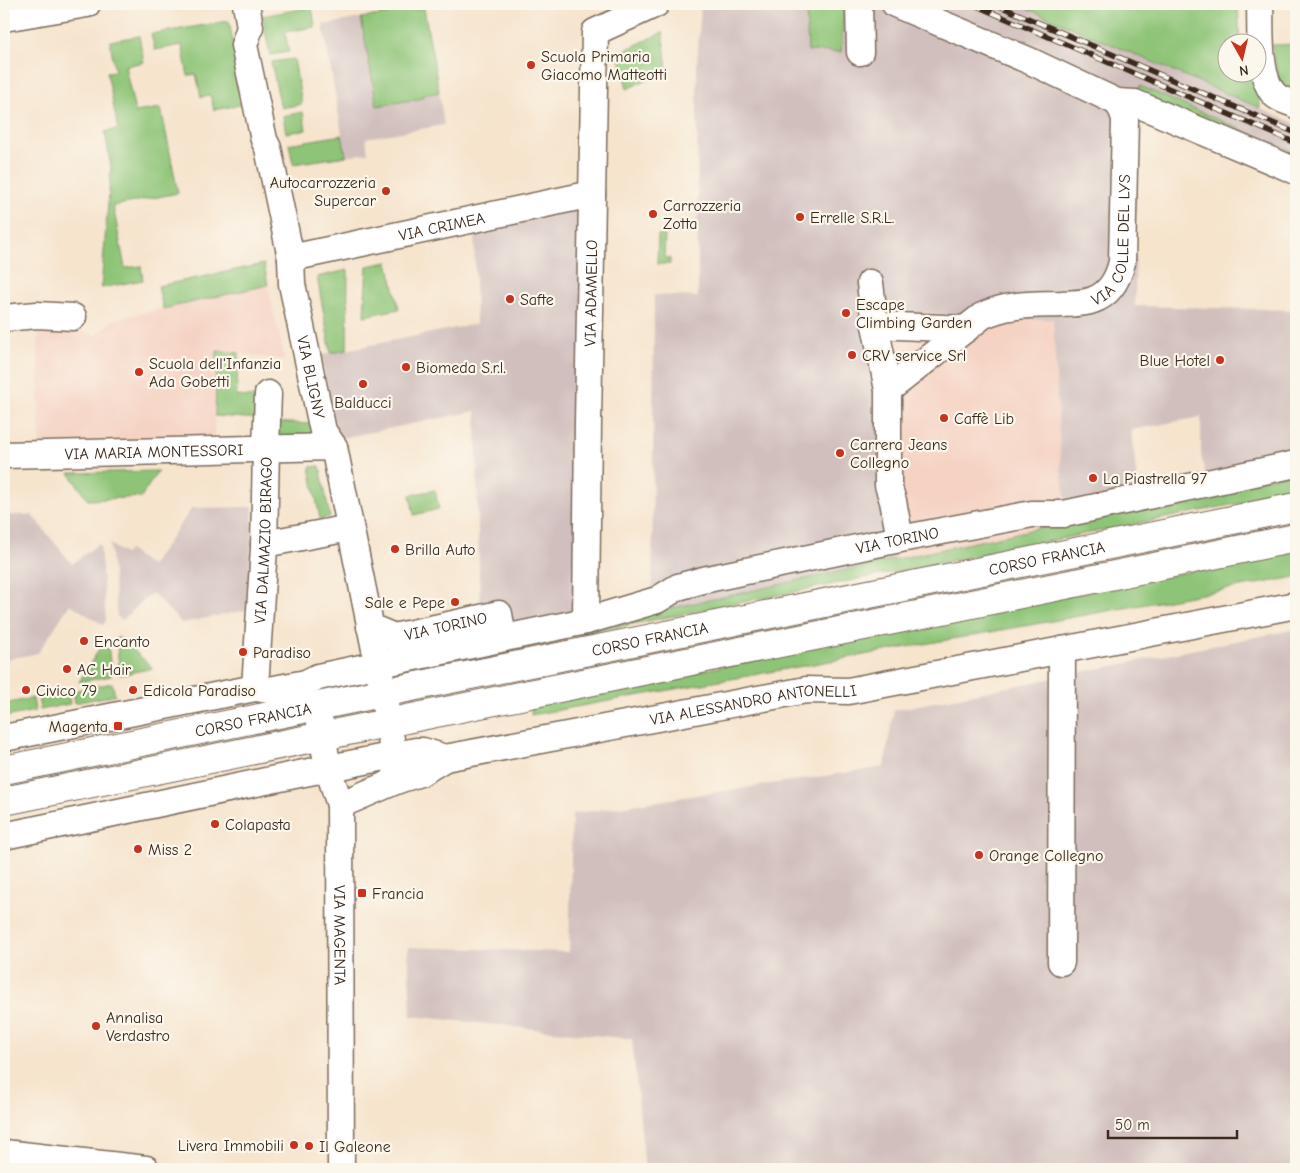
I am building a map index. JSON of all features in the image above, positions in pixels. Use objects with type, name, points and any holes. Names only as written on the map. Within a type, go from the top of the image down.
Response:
[{"type":"main road","name":"CORSO FRANCIA","points":[[4,770],[1296,507]]},
{"type":"main road","name":"CORSO FRANCIA","points":[[4,801],[1296,538]]},
{"type":"street","points":[[4,18],[87,4]]},
{"type":"street","name":"VIA BLIGNY","points":[[246,4],[250,27],[244,45],[291,258],[292,284],[323,431],[334,447],[378,664],[396,768]]},
{"type":"street","name":"VIA ADAMELLO","points":[[586,621],[595,32],[656,4]]},
{"type":"street","points":[[859,4],[860,52]]},
{"type":"street","points":[[895,4],[1030,61],[1117,102],[1135,103],[1296,171]]},
{"type":"street","points":[[1260,4],[1263,68],[1268,83],[1276,96],[1296,105]]},
{"type":"street","name":"VIA COLLE DEL LYS","points":[[888,390],[982,316],[991,311],[1007,307],[1081,303],[1094,300],[1113,285],[1119,274],[1122,262],[1125,119],[1117,102]]},
{"type":"street","name":"VIA CRIMEA","points":[[291,258],[592,194]]},
{"type":"street","points":[[870,283],[875,325],[888,390],[888,485],[900,539]]},
{"type":"street","points":[[4,318],[37,315],[73,317]]},
{"type":"street","points":[[875,325],[966,329]]},
{"type":"street","name":"VIA DALMAZIO BIRAGO","points":[[255,688],[271,448],[268,394]]},
{"type":"street","name":"VIA MARIA MONTESSORI","points":[[4,456],[334,447]]},
{"type":"street","name":"VIA TORINO","points":[[370,627],[394,637],[501,626],[586,621],[657,600],[678,587],[703,580],[1032,514],[1064,514],[1296,464]]},
{"type":"street","points":[[264,544],[350,528]]},
{"type":"street","name":"VIA ALESSANDRO ANTONELLI","points":[[340,805],[396,768],[420,773],[445,758],[798,691],[848,691],[1296,605]]},
{"type":"street","name":"VIA TORINO","points":[[378,664],[501,626]]},
{"type":"street","points":[[1061,962],[1062,650]]},
{"type":"street","name":"CORSO FRANCIA","points":[[4,738],[255,688],[276,689],[306,683],[318,677],[378,664]]},
{"type":"street","name":"VIA MAGENTA","points":[[317,706],[328,768],[340,805],[341,1169]]},
{"type":"street","points":[[4,836],[328,768],[396,768]]},
{"type":"street","points":[[160,769],[166,802]]},
{"type":"street","points":[[4,1153],[146,1169]]},
{"type":"shaded area","points":[[701,4],[1017,4],[1296,124],[1296,153],[1140,86],[1137,93],[1135,306],[1296,310],[1296,472],[1209,491],[1201,455],[1201,417],[1131,430],[1138,488],[1067,509],[1061,471],[1053,319],[1020,319],[1004,313],[997,316],[867,311],[880,407],[882,505],[895,560],[652,613],[654,295],[698,297],[697,64]]},
{"type":"shaded area","points":[[361,18],[377,106],[423,98],[423,95],[439,92],[444,125],[366,138],[368,153],[346,156],[323,25]]},
{"type":"shaded area","points":[[589,199],[583,628],[563,638],[529,660],[482,669],[476,411],[337,439],[321,355],[476,324],[474,223]]},
{"type":"shaded area","points":[[268,285],[285,360],[217,351],[214,441],[40,444],[38,331],[71,326],[95,336],[112,320]]},
{"type":"shaded area","points":[[866,311],[997,316],[1004,313],[1020,319],[1053,319],[1061,471],[1067,509],[1067,522],[895,560],[882,505]]},
{"type":"shaded area","points":[[253,507],[248,610],[182,623],[152,593],[122,620],[117,616],[110,544],[125,554],[129,550],[151,566],[192,508]]},
{"type":"shaded area","points":[[4,515],[32,515],[72,564],[98,544],[100,545],[106,621],[103,625],[70,604],[38,653],[4,660]]},
{"type":"shaded area","points":[[1296,629],[1296,1169],[645,1169],[632,1039],[411,1016],[408,947],[569,952],[572,814],[884,767],[894,710]]},
{"type":"green space","points":[[806,4],[841,5],[844,10],[841,52],[808,51]]},
{"type":"green space","points":[[1017,4],[1238,4],[1239,32],[1218,32],[1218,82],[1259,82],[1260,108]]},
{"type":"green space","points":[[312,7],[315,27],[285,32],[289,52],[270,55],[262,16]]},
{"type":"green space","points":[[424,8],[439,92],[423,95],[423,98],[377,106],[361,18]]},
{"type":"green space","points":[[229,21],[245,104],[214,110],[210,95],[201,97],[196,74],[188,76],[182,45],[155,50],[151,34]]},
{"type":"green space","points":[[663,32],[667,70],[627,89],[619,53]]},
{"type":"green space","points":[[139,36],[144,62],[125,66],[135,112],[161,108],[178,193],[113,206],[125,268],[141,266],[143,280],[101,288],[111,167],[105,132],[118,129],[107,72],[115,71],[110,41]]},
{"type":"green space","points":[[1296,44],[1296,98],[1281,92],[1272,45]]},
{"type":"green space","points":[[294,59],[302,104],[281,108],[271,62]]},
{"type":"green space","points":[[1140,86],[1296,153],[1296,164],[1137,93]]},
{"type":"green space","points":[[303,112],[306,130],[286,133],[283,116]]},
{"type":"green space","points":[[342,135],[346,156],[293,164],[289,144]]},
{"type":"green space","points":[[658,235],[665,235],[664,258],[670,258],[670,264],[657,264]]},
{"type":"green space","points":[[388,262],[399,309],[364,316],[367,266]]},
{"type":"green space","points":[[264,264],[268,285],[163,309],[158,286]]},
{"type":"green space","points":[[348,270],[347,350],[331,353],[317,277]]},
{"type":"green space","points":[[217,351],[239,353],[236,396],[263,398],[261,419],[215,416]]},
{"type":"green space","points":[[270,422],[311,424],[315,443],[269,445]]},
{"type":"green space","points":[[320,466],[330,517],[320,519],[310,467]]},
{"type":"green space","points":[[158,471],[141,497],[88,500],[69,473]]},
{"type":"green space","points":[[1296,472],[1296,492],[563,638],[590,626]]},
{"type":"green space","points":[[435,490],[439,509],[414,515],[410,495]]},
{"type":"green space","points":[[1296,550],[1296,577],[531,715],[532,705]]},
{"type":"green space","points":[[116,638],[120,638],[153,668],[120,675]]},
{"type":"green space","points":[[108,640],[111,676],[79,682],[104,641]]},
{"type":"green space","points":[[112,683],[115,695],[75,703],[73,691]]},
{"type":"green space","points":[[68,692],[70,704],[40,710],[38,697]]},
{"type":"green space","points":[[33,698],[35,711],[5,717],[4,704]]},
{"type":"railway","points":[[972,4],[1296,143]]},
{"type":"railway","points":[[995,4],[1296,133]]},
{"type":"place","name":"Scuola Primaria Giacomo Matteotti","points":[[531,65]]},
{"type":"place","name":"Autocarrozzeria Supercar","points":[[386,191]]},
{"type":"place","name":"Carrozzeria Zotta","points":[[653,214]]},
{"type":"place","name":"Errelle S.R.L.","points":[[800,217]]},
{"type":"place","name":"Safte","points":[[510,299]]},
{"type":"place","name":"Escape Climbing Garden","points":[[846,313]]},
{"type":"place","name":"CRV service Srl","points":[[852,355]]},
{"type":"place","name":"Blue Hotel","points":[[1220,360]]},
{"type":"place","name":"Biomeda S.r.l.","points":[[406,367]]},
{"type":"place","name":"Scuola dell'Infanzia Ada Gobetti","points":[[139,372]]},
{"type":"place","name":"Balducci","points":[[363,384]]},
{"type":"place","name":"Caffè Lib","points":[[944,418]]},
{"type":"place","name":"Carrera Jeans Collegno","points":[[840,453]]},
{"type":"place","name":"La Piastrella 97","points":[[1093,478]]},
{"type":"place","name":"Brilla Auto","points":[[395,549]]},
{"type":"place","name":"Sale e Pepe","points":[[455,602]]},
{"type":"place","name":"Encanto","points":[[84,641]]},
{"type":"place","name":"Paradiso","points":[[243,652]]},
{"type":"place","name":"AC Hair","points":[[67,669]]},
{"type":"place","name":"Civico 79","points":[[26,690]]},
{"type":"place","name":"Edicola Paradiso","points":[[133,690]]},
{"type":"place","name":"Magenta","points":[[118,726]]},
{"type":"place","name":"Colapasta","points":[[215,824]]},
{"type":"place","name":"Miss 2","points":[[138,849]]},
{"type":"place","name":"Orange Collegno","points":[[979,855]]},
{"type":"place","name":"Francia","points":[[362,893]]},
{"type":"place","name":"Annalisa Verdastro","points":[[96,1026]]},
{"type":"place","name":"Livera Immobili","points":[[294,1145]]},
{"type":"place","name":"Il Galeone","points":[[309,1146]]}]
